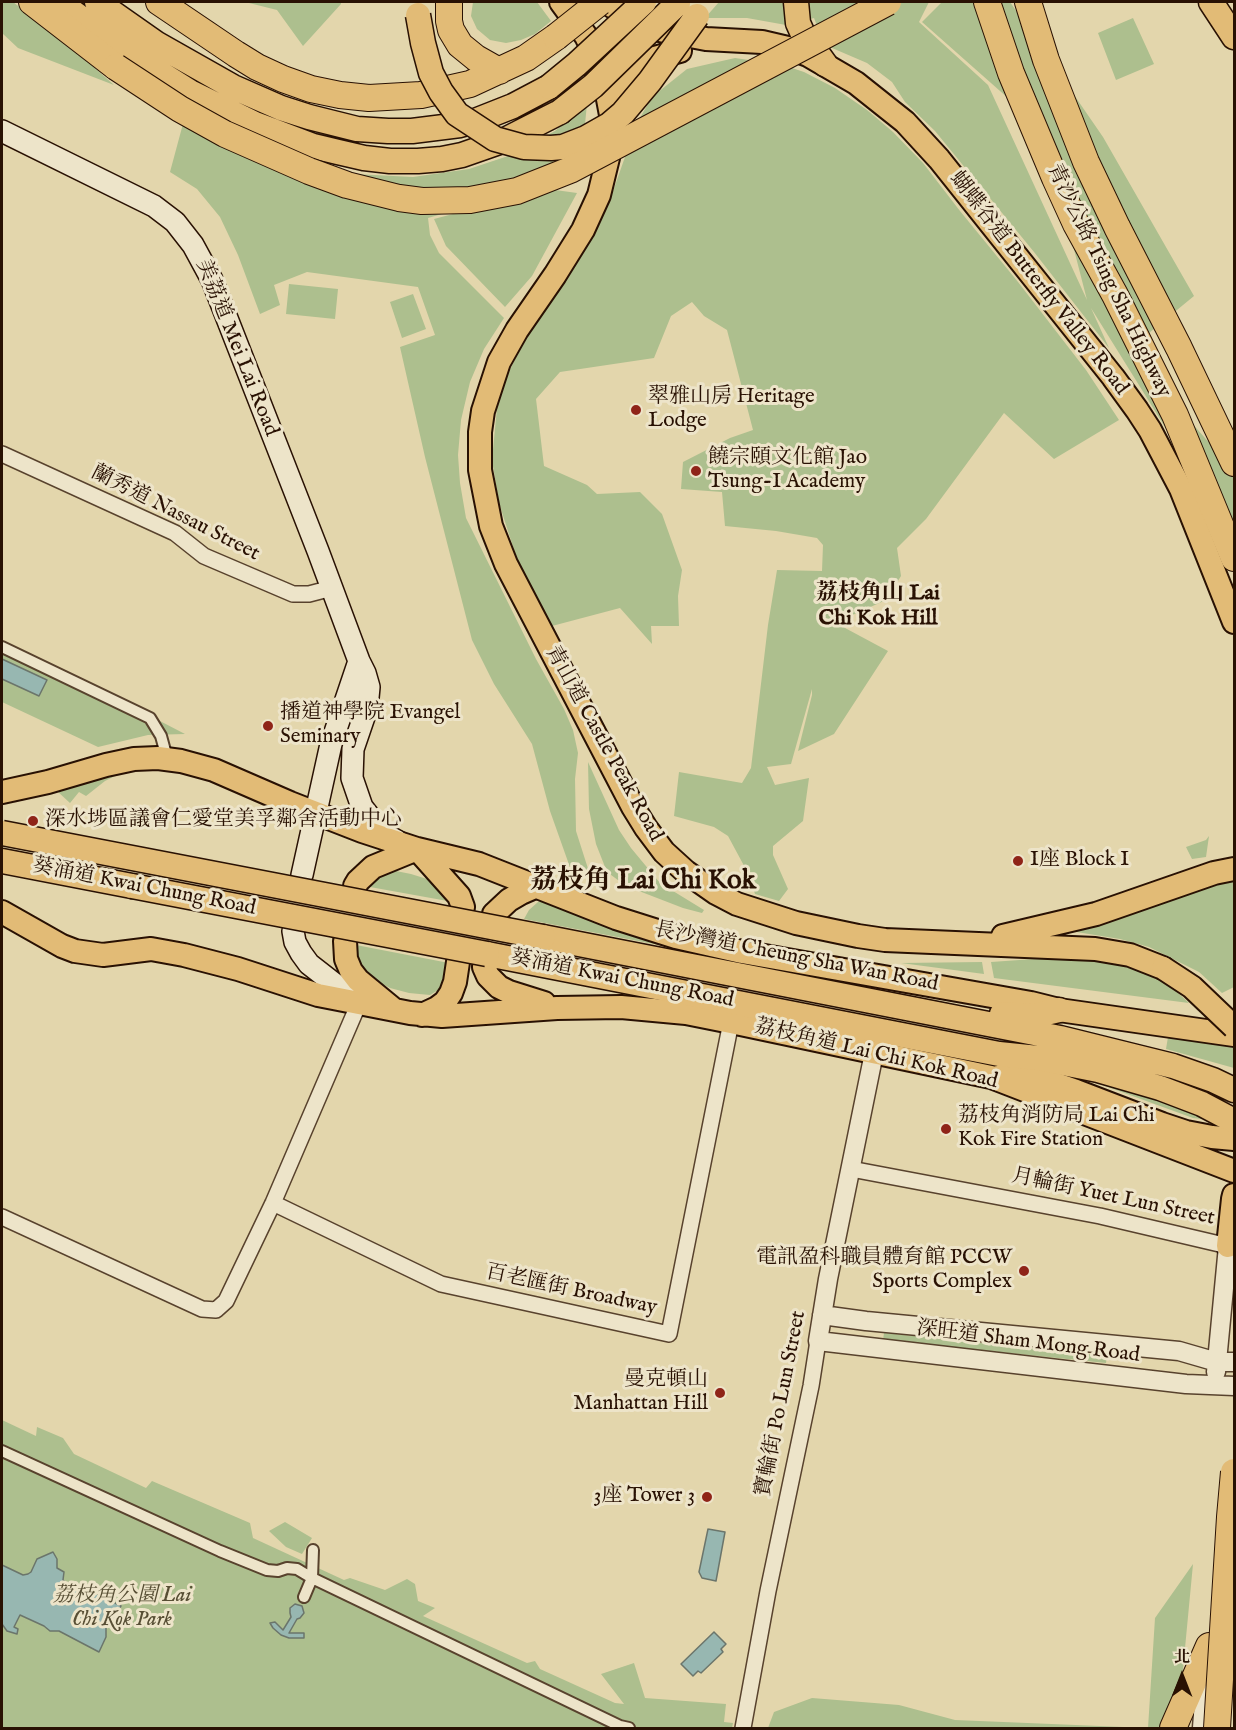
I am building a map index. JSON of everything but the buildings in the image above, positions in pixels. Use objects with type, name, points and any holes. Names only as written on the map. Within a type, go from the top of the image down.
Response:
[{"type":"highway","points":[[32,2],[116,67],[180,110],[225,134],[268,154],[347,185],[399,198],[422,201],[470,200],[517,191],[570,170],[888,2]]},
{"type":"highway","points":[[59,2],[131,55],[190,92],[255,124],[313,146],[390,161],[442,159],[481,149],[505,140],[560,112],[690,5]]},
{"type":"highway","points":[[98,2],[156,44],[233,87],[281,108],[327,122],[357,129],[388,131],[412,131],[460,125],[513,106],[549,87],[644,2]]},
{"type":"highway","points":[[159,2],[257,67],[302,85],[340,95],[369,98],[421,95],[470,84],[526,58],[600,2]]},
{"type":"highway","points":[[449,2],[451,30],[460,45],[476,58],[500,70]]},
{"type":"highway","name":"青沙公路 Tsing Sha Highway","points":[[987,2],[1011,73],[1055,178],[1076,224],[1115,295],[1175,415],[1234,558]]},
{"type":"highway","name":"青沙公路 Tsing Sha Highway","points":[[1028,2],[1046,60],[1086,162],[1234,463]]},
{"type":"highway","points":[[1211,2],[1234,37]]},
{"type":"highway","points":[[417,8],[424,50],[431,73],[457,114],[495,139],[524,147],[550,148],[563,147],[586,138],[609,125],[623,113],[650,81],[690,5]]},
{"type":"highway","points":[[797,12],[802,32],[825,64]]},
{"type":"highway","name":"葵涌道 Kwai Chung Road","points":[[2,833],[1102,1047],[1173,1066],[1234,1090]]},
{"type":"highway","name":"葵涌道 Kwai Chung Road","points":[[2,861],[999,1054],[1038,1058],[1098,1070],[1160,1088],[1202,1104],[1234,1121]]},
{"type":"highway","points":[[904,1007],[1033,1016],[1059,1010]]},
{"type":"highway","points":[[999,1054],[1032,1076]]},
{"type":"highway","points":[[1217,1728],[1234,1472]]},
{"type":"highway","points":[[1173,1728],[1209,1646]]},
{"type":"main road","points":[[561,2],[586,36],[599,62],[604,78],[611,125]]},
{"type":"main road","points":[[606,2],[633,20],[654,29],[696,38],[745,41]]},
{"type":"main road","points":[[611,125],[631,76],[635,70],[647,62],[673,52],[745,41]]},
{"type":"main road","name":"蝴蝶谷道 Butterfly Valley Road","points":[[745,41],[762,42],[792,49],[825,64],[867,90],[922,140],[1113,377],[1150,430],[1180,489],[1234,622]]},
{"type":"main road","name":"青山道 Castle Peak Road","points":[[611,125],[605,176],[592,212],[555,275],[507,345],[499,362],[488,394],[480,432],[480,470],[486,508],[497,544],[633,807],[655,841],[686,872],[716,892],[737,904],[796,923],[885,940],[1095,949],[1130,955],[1163,968],[1192,987],[1234,1027]]},
{"type":"main road","name":"美荔道 Mei Lai Road","points":[[2,131],[154,206],[175,222],[193,245],[212,280],[365,673],[369,687],[367,708],[353,749],[352,778],[357,796],[362,807],[388,836],[410,846]]},
{"type":"main road","points":[[302,875],[331,744],[359,661]]},
{"type":"main road","name":"長沙灣道 Cheung Sha Wan Road","points":[[2,792],[134,759],[167,758],[201,765],[316,814],[410,846],[479,864],[616,918],[676,938],[1059,1010],[1234,1035]]},
{"type":"main road","points":[[356,886],[358,881],[373,867],[410,846],[459,896],[464,908]]},
{"type":"main road","points":[[964,944],[1071,922],[1214,873],[1234,869]]},
{"type":"main road","points":[[494,914],[509,900],[537,886]]},
{"type":"main road","name":"荔枝角道 Lai Chi Kok Road","points":[[2,912],[75,951],[102,955],[151,949],[184,955],[318,995],[395,1011],[442,1016],[621,1006],[686,1013],[731,1022],[991,1077],[1234,1171]]},
{"type":"main road","points":[[293,931],[300,953],[309,964],[359,1003]]},
{"type":"main road","points":[[345,941],[346,959],[351,971],[358,980],[395,1011]]},
{"type":"main road","points":[[422,1015],[446,1002],[455,982],[458,962]]},
{"type":"main road","points":[[484,967],[488,976],[499,987],[557,1008]]},
{"type":"main road","points":[[1179,1028],[1234,1009]]},
{"type":"main road","points":[[991,1077],[1032,1076],[1186,1132],[1234,1138]]},
{"type":"main road","points":[[1228,1246],[1234,1195]]},
{"type":"street","name":"蘭秀道 Nassau Street","points":[[2,454],[175,533],[204,556],[293,594],[309,594],[332,588]]},
{"type":"street","points":[[2,647],[150,718],[161,736],[167,758]]},
{"type":"street","points":[[2,1217],[202,1309],[216,1310],[226,1301],[273,1203],[359,1003]]},
{"type":"street","name":"百老匯街 Broadway","points":[[273,1203],[441,1284],[669,1334],[731,1022]]},
{"type":"street","name":"寶輪街 Po Lun Street","points":[[743,1728],[763,1617],[811,1386],[828,1280],[874,1053]]},
{"type":"street","name":"月輪街 Yuet Lun Street","points":[[851,1169],[1100,1216],[1228,1246],[1226,1362],[1215,1386]]},
{"type":"street","name":"深旺道 Sham Mong Road","points":[[822,1315],[1179,1351],[1226,1362]]},
{"type":"street","name":"深旺道 Sham Mong Road","points":[[818,1341],[1215,1386],[1234,1386]]},
{"type":"street","points":[[2,1451],[220,1551],[267,1570],[297,1569],[620,1726],[629,1728]]},
{"type":"street","points":[[1202,1728],[1209,1646],[1234,1549]]},
{"type":"street","points":[[304,1597],[312,1578],[313,1550]]},
{"type":"green space","points":[[2,2],[13,2],[70,46],[114,85],[18,48],[2,33]]},
{"type":"green space","points":[[245,2],[341,2],[341,4],[303,46],[277,10]]},
{"type":"green space","points":[[473,2],[537,2],[551,21],[535,34],[521,40],[506,43],[490,40],[477,29],[471,16]]},
{"type":"green space","points":[[719,2],[929,2],[919,22],[988,85],[1087,300],[1043,129],[922,22],[942,2],[1010,2],[1103,137],[1194,296],[1149,333],[1190,421],[1234,471],[1234,538],[1091,308],[1109,348],[935,131],[905,102],[892,82],[867,63],[832,48],[822,39],[814,18],[786,25],[747,18],[705,18]]},
{"type":"green space","points":[[1133,18],[1154,64],[1116,80],[1098,33]]},
{"type":"green space","points":[[735,58],[783,65],[804,72],[835,88],[867,110],[893,132],[923,163],[1018,282],[1086,370],[1119,420],[1054,459],[1004,413],[926,519],[897,548],[901,576],[886,600],[848,617],[834,613],[832,621],[888,651],[834,734],[798,751],[812,689],[791,764],[767,767],[775,785],[809,778],[803,821],[773,846],[773,855],[788,889],[779,901],[755,894],[749,875],[728,836],[714,827],[674,816],[679,772],[742,783],[751,768],[777,570],[822,571],[823,545],[817,538],[725,526],[722,492],[681,489],[683,462],[730,438],[753,430],[727,330],[704,316],[692,302],[671,316],[654,358],[560,372],[536,399],[544,466],[587,485],[597,494],[640,492],[662,514],[682,570],[678,596],[679,626],[651,626],[652,644],[620,608],[552,626],[524,575],[515,553],[499,503],[492,460],[497,408],[504,382],[526,337],[578,261],[602,215],[637,123],[652,97],[687,69]]},
{"type":"green space","points":[[587,104],[580,174],[428,218],[430,235],[439,253],[504,318],[484,349],[470,382],[461,420],[458,455],[460,483],[466,518],[573,730],[578,753],[575,779],[576,831],[591,878],[572,873],[550,811],[532,744],[494,684],[472,640],[425,457],[400,347],[435,335],[418,287],[307,272],[274,285],[280,305],[260,314],[238,255],[220,217],[197,189],[170,172],[184,120],[354,174],[413,177],[469,169],[511,155],[555,131]]},
{"type":"green space","points":[[548,189],[577,193],[532,276],[505,307],[446,246],[434,219]]},
{"type":"green space","points":[[289,284],[338,289],[335,319],[286,314]]},
{"type":"green space","points":[[413,294],[426,329],[402,338],[390,302]]},
{"type":"green space","points":[[2,643],[185,734],[148,735],[98,747],[2,702]]},
{"type":"green space","points":[[588,762],[619,830],[631,848],[660,883],[704,910],[702,913],[626,886],[607,872],[596,844],[589,809]]},
{"type":"green space","points":[[125,771],[105,781],[86,796],[79,792],[70,803],[57,791]]},
{"type":"green space","points":[[1209,836],[1206,857],[1192,859],[1186,847],[1206,840]]},
{"type":"green space","points":[[396,871],[427,879],[442,888],[453,902],[370,887],[380,876]]},
{"type":"green space","points":[[1234,879],[1234,987],[1222,993],[1199,972],[1149,947],[1120,939],[1064,930],[1184,893]]},
{"type":"green space","points":[[543,901],[664,946],[524,919],[529,910],[538,902]]},
{"type":"green space","points":[[356,945],[449,963],[440,989],[430,995],[390,988],[375,980],[363,969]]},
{"type":"green space","points":[[1048,958],[1089,959],[1129,966],[1165,981],[1189,1003],[994,978],[991,962]]},
{"type":"green space","points":[[982,962],[984,974],[901,963]]},
{"type":"green space","points":[[1168,1037],[1234,1046],[1234,1068],[1166,1049]]},
{"type":"green space","points":[[1064,1071],[1233,1123],[1193,1118]]},
{"type":"green space","points":[[884,1333],[1107,1356],[1106,1363],[883,1340]]},
{"type":"green space","name":"荔枝角公園 Lai Chi Kok Park","points":[[2,1420],[36,1436],[37,1427],[63,1438],[74,1454],[146,1488],[152,1481],[250,1523],[253,1538],[344,1580],[350,1578],[385,1590],[407,1579],[415,1584],[418,1601],[435,1608],[423,1616],[527,1663],[535,1661],[540,1669],[615,1703],[624,1704],[601,1674],[634,1663],[645,1698],[726,1704],[724,1722],[733,1723],[732,1728],[2,1728]]},
{"type":"green space","points":[[285,1522],[312,1538],[302,1554],[286,1547],[269,1531]]},
{"type":"green space","points":[[1193,1564],[1181,1690],[1167,1728],[1148,1728],[1155,1618]]},
{"type":"green space","points":[[812,1698],[899,1705],[955,1720],[1148,1728],[768,1728],[774,1712]]},
{"type":"water","points":[[2,659],[47,680],[39,696],[2,679]]},
{"type":"water","points":[[708,1529],[725,1532],[716,1581],[702,1578],[699,1572]]},
{"type":"water","points":[[53,1552],[57,1559],[57,1568],[64,1572],[65,1582],[79,1585],[121,1606],[114,1619],[106,1626],[106,1637],[99,1652],[59,1631],[50,1631],[20,1615],[14,1627],[18,1629],[17,1634],[7,1631],[2,1624],[2,1565],[23,1575],[28,1574],[37,1559]]},
{"type":"water","points":[[295,1604],[302,1606],[304,1613],[297,1619],[289,1633],[304,1633],[304,1638],[289,1638],[281,1635],[270,1623],[275,1622],[283,1630],[291,1617],[290,1608]]},
{"type":"water","points":[[714,1632],[726,1644],[721,1649],[723,1652],[701,1673],[698,1671],[693,1676],[681,1664]]},
{"type":"place","name":"翠雅山房 Heritage Lodge","points":[[636,410]]},
{"type":"place","name":"饒宗頤文化館 Jao Tsung-I Academy","points":[[696,471]]},
{"type":"place","name":"播道神學院 Evangel Seminary","points":[[268,726]]},
{"type":"place","name":"深水埗區議會仁愛堂美孚鄰舍活動中心","points":[[33,821]]},
{"type":"place","name":"I座 Block I","points":[[1018,861]]},
{"type":"place","name":"荔枝角消防局 Lai Chi Kok Fire Station","points":[[946,1129]]},
{"type":"place","name":"電訊盈科職員體育館 PCCW Sports Complex","points":[[1024,1271]]},
{"type":"place","name":"曼克頓山 Manhattan Hill","points":[[720,1393]]},
{"type":"place","name":"3座 Tower 3","points":[[707,1497]]},
{"type":"district","name":"荔枝角山 Lai Chi Kok Hill","points":[[878,606]]},
{"type":"district","name":"荔枝角 Lai Chi Kok","points":[[643,882]]}]
